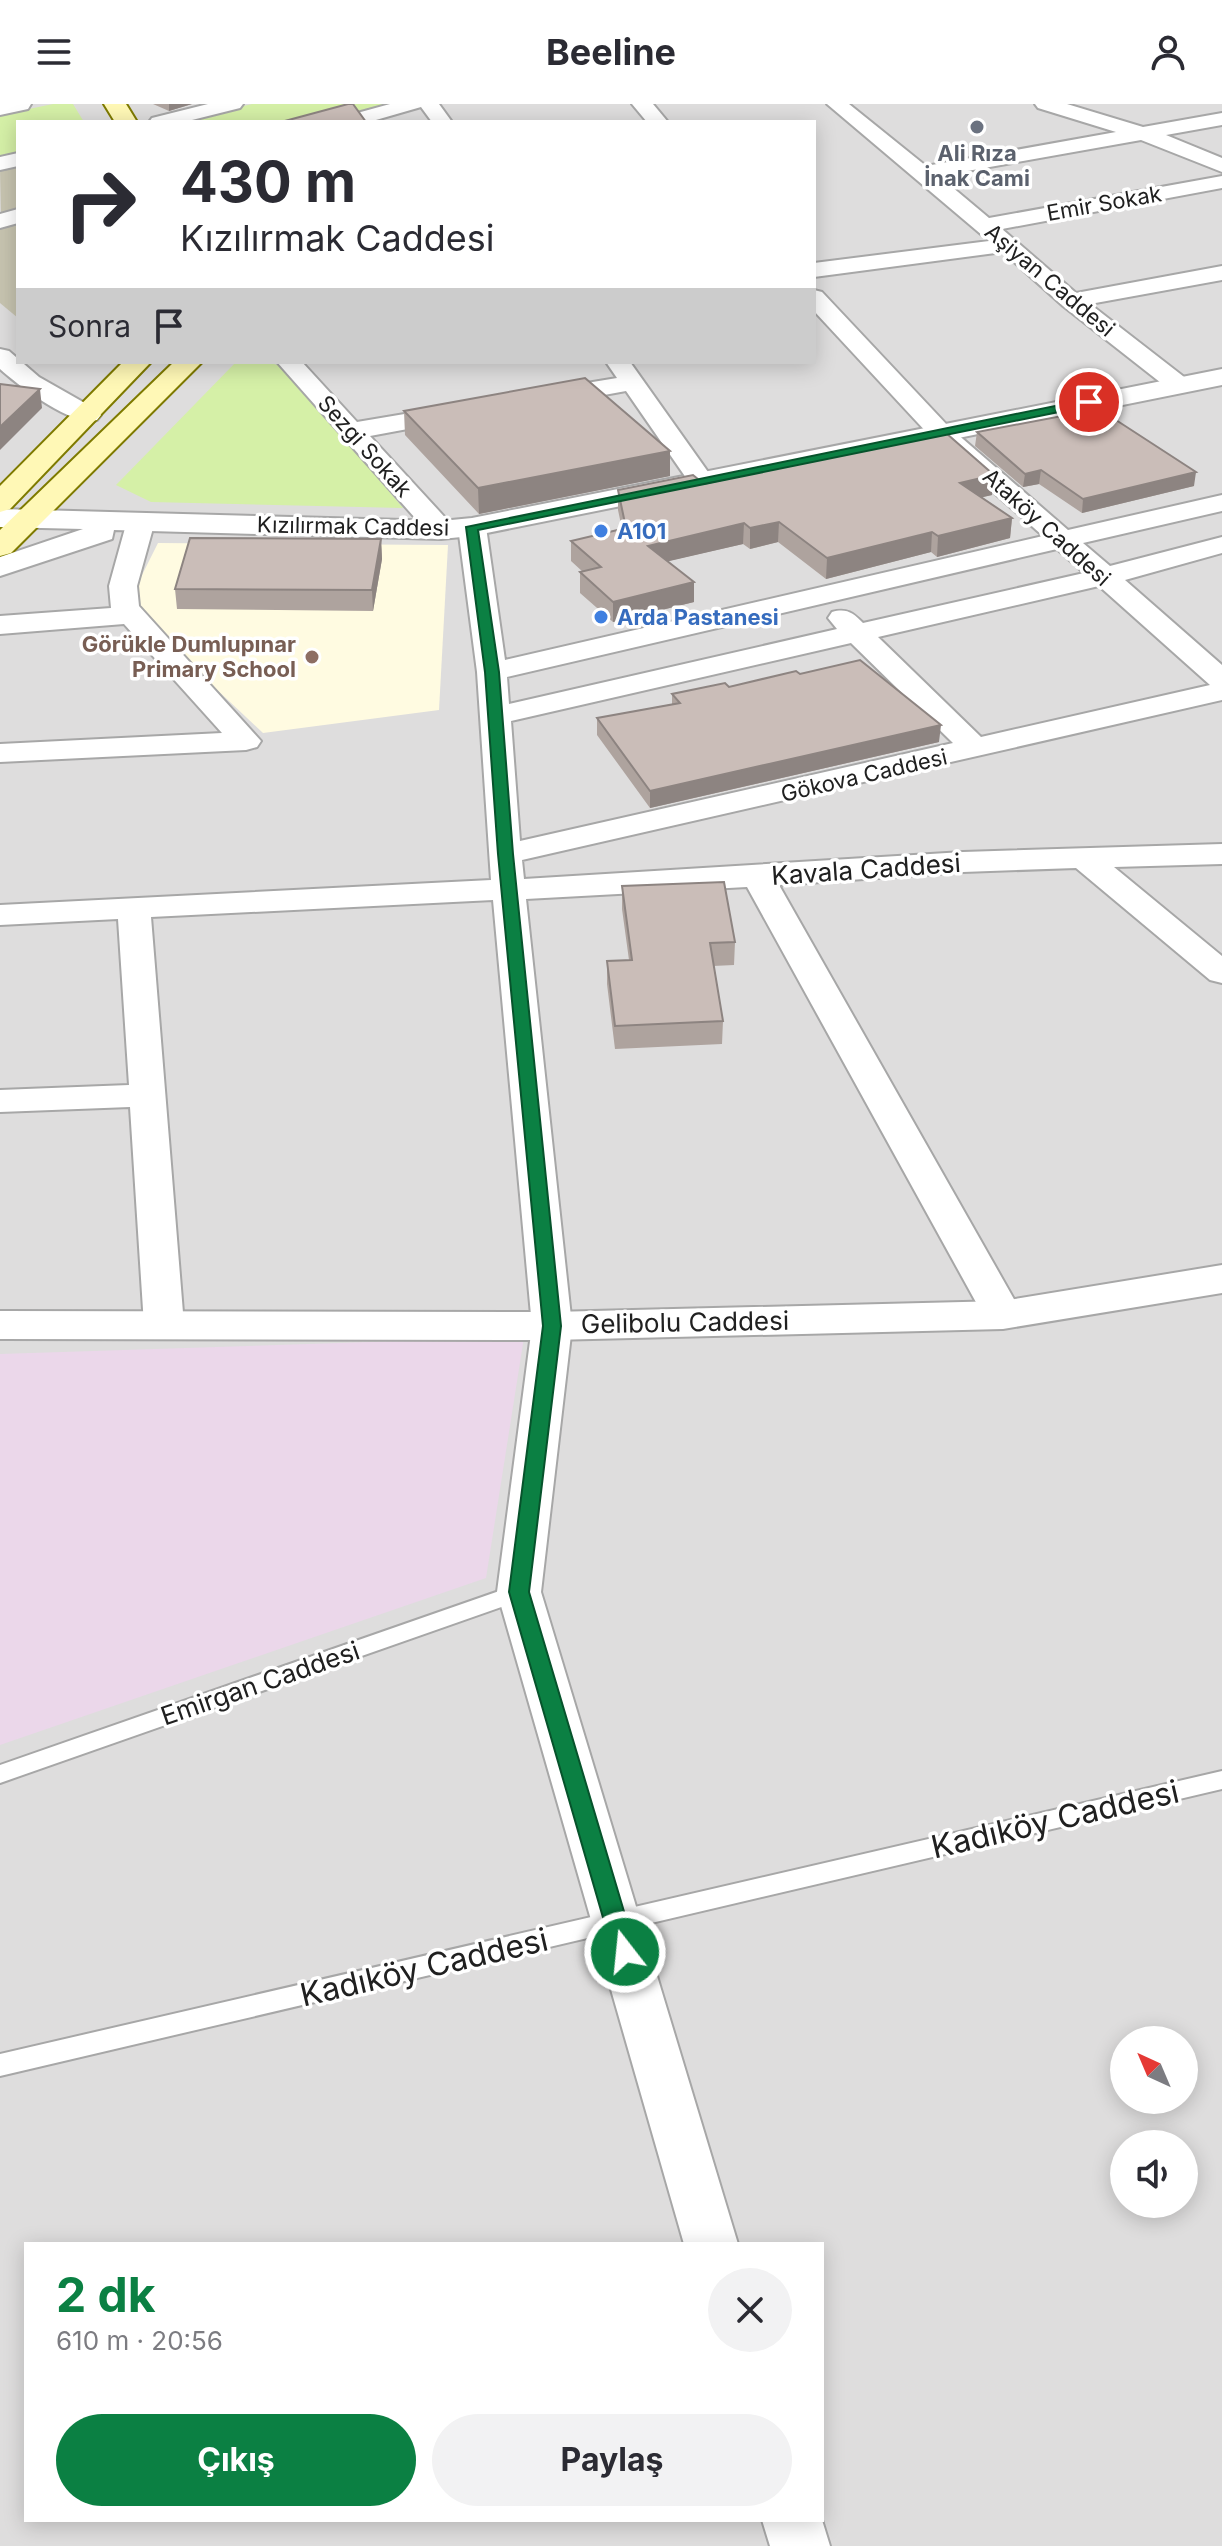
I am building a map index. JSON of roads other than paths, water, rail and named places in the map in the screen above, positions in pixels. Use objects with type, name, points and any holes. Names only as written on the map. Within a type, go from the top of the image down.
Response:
[{"type":"main road","points":[[0,503],[12,484],[88,415],[136,364]]},
{"type":"main road","points":[[0,547],[14,519],[93,454],[187,364]]},
{"type":"street","points":[[0,108],[20,104]]},
{"type":"street","points":[[167,120],[233,104]]},
{"type":"street","points":[[353,120],[413,104]]},
{"type":"street","points":[[642,104],[656,120]]},
{"type":"street","name":"Aşiyan Caddesi","points":[[837,104],[985,225],[1071,301],[1179,385]]},
{"type":"street","points":[[1045,104],[1145,134],[1222,166]]},
{"type":"street","points":[[921,173],[1222,119]]},
{"type":"street","points":[[828,124],[855,120]]},
{"type":"street","name":"Emir Sokak","points":[[985,225],[1222,182]]},
{"type":"street","points":[[816,270],[1007,245]]},
{"type":"street","points":[[1071,301],[1222,273]]},
{"type":"street","name":"Ataköy Caddesi","points":[[816,299],[939,431],[1222,680]]},
{"type":"street","points":[[0,356],[30,382],[88,415]]},
{"type":"street","name":"Sezgi Sokak","points":[[291,364],[351,431],[456,529]]},
{"type":"street","points":[[523,402],[625,372],[700,479]]},
{"type":"street","name":"Kızılırmak Caddesi","points":[[141,521],[456,529],[1222,377]]},
{"type":"street","points":[[351,431],[476,410]]},
{"type":"street","points":[[93,454],[82,477],[81,491],[90,505],[104,515],[141,521]]},
{"type":"street","points":[[492,672],[1222,503]]},
{"type":"street","points":[[14,519],[141,521]]},
{"type":"street","points":[[0,567],[141,521]]},
{"type":"street","points":[[0,753],[246,741],[130,615],[122,593],[141,521]]},
{"type":"street","points":[[456,529],[492,672],[552,1326],[519,1592],[710,2242]]},
{"type":"street","points":[[495,716],[1102,577],[1222,545]]},
{"type":"street","points":[[820,597],[976,749]]},
{"type":"street","points":[[0,625],[130,615]]},
{"type":"street","name":"Gökova Caddesi","points":[[508,872],[976,749],[1222,691]]},
{"type":"street","name":"Kavala Caddesi","points":[[508,872],[758,877],[1083,858],[1222,854]]},
{"type":"street","points":[[1083,858],[1222,973]]},
{"type":"street","points":[[0,915],[134,908],[508,872]]},
{"type":"street","points":[[758,877],[1003,1315]]},
{"type":"street","points":[[134,908],[164,1325]]},
{"type":"street","points":[[0,1101],[148,1095]]},
{"type":"street","name":"Gelibolu Caddesi","points":[[0,1325],[552,1326],[1003,1315],[1222,1279]]},
{"type":"street","points":[[793,2522],[800,2546]]},
{"type":"lane","name":"Emirgan Caddesi","points":[[0,1774],[519,1592]]},
{"type":"lane","name":"Kadıköy Caddesi","points":[[0,2065],[1222,1780]]},
{"type":"place","name":"Ali Rıza İnak Cami","points":[[977,127]]},
{"type":"place","name":"A101","points":[[601,531]]},
{"type":"place","name":"Arda Pastanesi","points":[[601,617]]},
{"type":"place","name":"Görükle Dumlupınar Primary School","points":[[312,657]]}]
